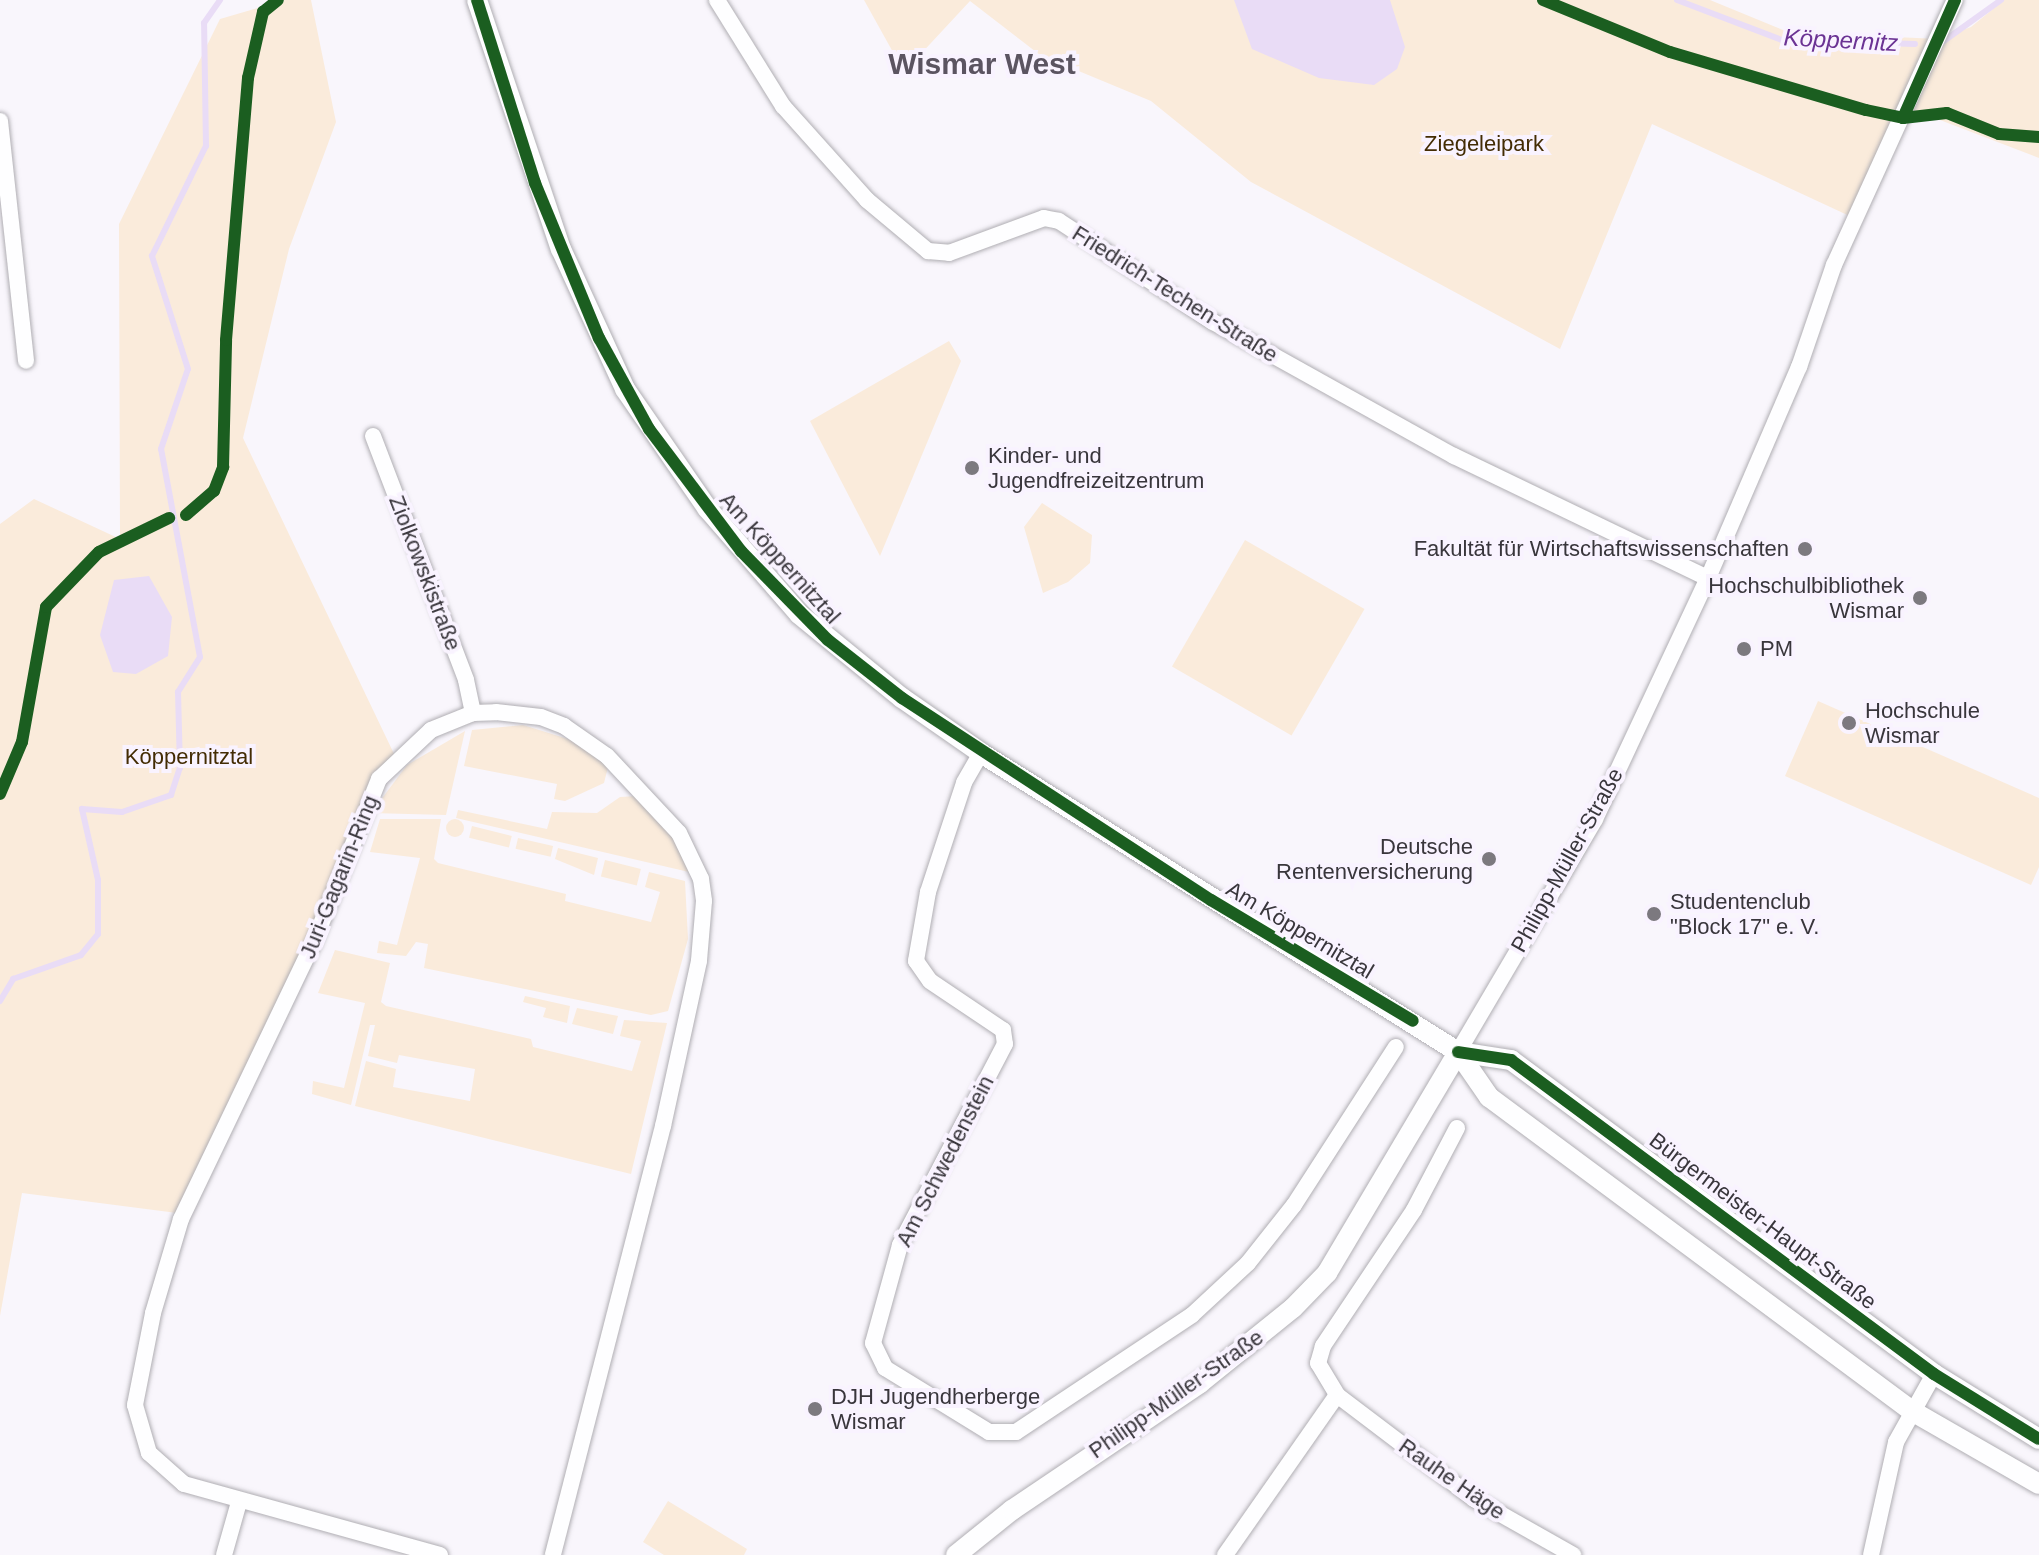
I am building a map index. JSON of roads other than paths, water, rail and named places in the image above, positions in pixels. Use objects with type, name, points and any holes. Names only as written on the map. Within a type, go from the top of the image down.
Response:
[{"type":"street","name":"Am Köppernitztal","points":[[477,0],[561,249],[599,338],[649,429],[741,551],[799,614],[902,698],[981,753],[1458,1052]]},
{"type":"street","name":"Friedrich-Techen-Straße","points":[[717,0],[783,106],[867,200],[928,251],[949,253],[1044,218],[1059,221],[1213,322],[1454,456],[1708,578]]},
{"type":"street","name":"Philipp-Müller-Straße","points":[[956,1555],[1022,1503],[1200,1383],[1293,1308],[1327,1273],[1595,819],[1708,578],[1799,367],[1834,265],[1955,0]]},
{"type":"street","points":[[0,121],[26,361]]},
{"type":"street","name":"Ziolkowskistraße","points":[[373,436],[466,680],[473,713]]},
{"type":"street","name":"Juri-Gagarin-Ring","points":[[440,1555],[239,1502],[168,1475],[141,1438],[137,1387],[165,1268],[181,1219],[313,944],[379,779],[422,736],[473,713],[541,717],[584,737],[679,833],[701,879],[704,901],[699,961],[663,1126],[553,1555]]},
{"type":"street","name":"Am Schwedenstein","points":[[981,753],[964,783],[928,892],[916,961],[930,981],[1003,1030],[1005,1044],[900,1245],[873,1343],[885,1368],[989,1432],[1016,1432],[1192,1315],[1248,1263],[1294,1205],[1392,1053]]},
{"type":"street","points":[[1458,1052],[1489,1097],[1912,1411],[2039,1484]]},
{"type":"street","name":"Bürgermeister-Haupt-Straße","points":[[1458,1052],[1511,1060],[1934,1374],[2039,1439]]},
{"type":"street","points":[[1225,1555],[1337,1395],[1318,1363],[1318,1355],[1414,1210],[1457,1128]]},
{"type":"street","points":[[1871,1555],[1896,1442],[1934,1374]]},
{"type":"street","name":"Rauhe Häge","points":[[1337,1395],[1474,1499],[1573,1555]]},
{"type":"street","points":[[224,1555],[239,1502]]},
{"type":"waterway","name":"Köppernitz","points":[[0,1001],[13,979],[81,955],[98,934],[98,880],[82,809],[122,812],[171,795],[180,768],[178,692],[200,657],[161,449],[188,369],[152,256],[206,146],[204,23],[220,0]]},
{"type":"waterway","name":"Köppernitz","points":[[1677,0],[1782,40],[1915,44]]},
{"type":"waterway","name":"Köppernitz","points":[[1941,43],[2001,0]]},
{"type":"place","name":"Kinder- und Jugendfreizeitzentrum","points":[[972,468]]},
{"type":"place","name":"Fakultät für Wirtschaftswissenschaften","points":[[1805,549]]},
{"type":"place","name":"Hochschulbibliothek Wismar","points":[[1920,598]]},
{"type":"place","name":"PM","points":[[1744,649]]},
{"type":"place","name":"Hochschule Wismar","points":[[1849,723]]},
{"type":"place","name":"Deutsche Rentenversicherung","points":[[1489,859]]},
{"type":"place","name":"Studentenclub \"Block 17\" e. V.","points":[[1654,914]]},
{"type":"place","name":"DJH Jugendherberge Wismar","points":[[815,1409]]},
{"type":"district","name":"Wismar West","points":[[982,64]]},
{"type":"park label","name":"Ziegeleipark","points":[[1484,144]]},
{"type":"park label","name":"Köppernitztal","points":[[189,757]]}]
